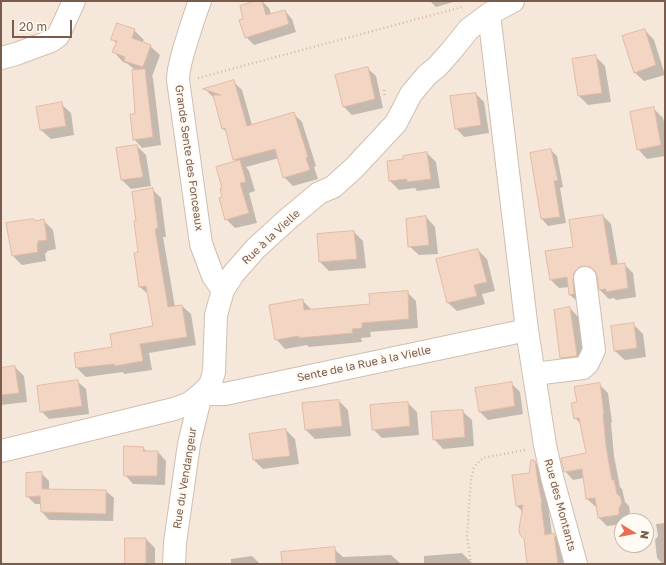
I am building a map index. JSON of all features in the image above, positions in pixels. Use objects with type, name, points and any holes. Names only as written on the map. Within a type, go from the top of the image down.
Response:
[{"type":"street","points":[[1,58],[51,41],[58,36],[74,1]]},
{"type":"street","name":"Grande Sente des Fonceaux","points":[[200,1],[193,19],[178,71],[178,80],[201,244],[213,276],[223,290]]},
{"type":"street","name":"Rue à la Vielle","points":[[1,451],[174,409],[190,403],[201,394],[210,385],[214,372],[216,315],[223,290],[234,273],[256,248],[319,193],[333,187],[354,168],[396,123],[411,94],[427,75],[452,50],[469,29],[489,14],[513,1]]},
{"type":"street","name":"Rue des Montants","points":[[489,14],[527,330],[545,445],[552,477],[576,564]]},
{"type":"street","points":[[534,374],[583,368],[588,363],[594,350],[585,278]]},
{"type":"street","name":"Sente de la Rue à la Vielle","points":[[201,394],[225,394],[527,330]]},
{"type":"street","name":"Rue du Vendangeur","points":[[174,564],[175,543],[189,444],[201,394]]},
{"type":"path","points":[[178,80],[192,80],[466,6],[489,14]]},
{"type":"path","points":[[471,564],[468,537],[471,478],[474,467],[484,458],[545,445]]},
{"type":"shaded area","points":[[1,1],[665,1],[665,564],[1,564]]},
{"type":"building","points":[[256,1],[262,1],[266,15],[285,10],[289,24],[245,38],[239,20],[243,19],[240,6]]},
{"type":"building","points":[[117,23],[135,29],[132,38],[151,45],[143,67],[124,61],[125,57],[112,52],[117,41],[111,40]]},
{"type":"building","points":[[645,29],[656,65],[634,73],[622,36]]},
{"type":"building","points":[[596,55],[602,93],[578,96],[572,59]]},
{"type":"building","points":[[368,67],[375,99],[343,107],[335,75]]},
{"type":"building","points":[[145,69],[153,137],[133,140],[130,114],[135,114],[132,70]]},
{"type":"building","points":[[234,80],[247,126],[294,112],[308,157],[306,158],[310,170],[283,178],[275,149],[233,160],[225,128],[222,129],[213,95],[221,95],[203,89]]},
{"type":"building","points":[[476,93],[481,125],[455,129],[450,96]]},
{"type":"building","points":[[62,102],[66,126],[40,130],[36,107]]},
{"type":"building","points":[[654,107],[661,145],[637,150],[630,112]]},
{"type":"building","points":[[137,145],[143,177],[121,180],[116,148]]},
{"type":"building","points":[[551,149],[558,180],[554,181],[560,217],[541,219],[530,153]]},
{"type":"building","points":[[427,152],[431,179],[407,182],[407,179],[389,181],[387,161],[403,159],[403,156]]},
{"type":"building","points":[[240,160],[246,182],[240,183],[249,213],[225,220],[219,198],[222,197],[220,189],[222,188],[216,167]]},
{"type":"building","points":[[153,188],[158,228],[155,229],[168,307],[182,305],[187,337],[140,344],[143,361],[115,366],[114,364],[76,368],[74,353],[112,347],[110,334],[153,326],[146,286],[139,287],[134,253],[138,252],[132,192]]},
{"type":"building","points":[[603,215],[611,265],[625,263],[628,288],[606,292],[606,289],[599,290],[595,271],[590,267],[584,266],[578,268],[574,273],[574,294],[569,295],[567,277],[550,280],[545,251],[573,247],[569,220]]},
{"type":"building","points":[[426,216],[429,245],[408,247],[406,219]]},
{"type":"building","points":[[34,219],[35,221],[44,219],[47,240],[38,241],[38,252],[12,256],[6,223]]},
{"type":"building","points":[[354,231],[357,259],[319,262],[317,234]]},
{"type":"building","points":[[478,249],[487,282],[474,285],[477,296],[447,303],[436,259]]},
{"type":"building","points":[[408,291],[409,319],[362,323],[362,328],[352,329],[353,333],[299,338],[299,336],[275,340],[269,305],[303,299],[304,310],[370,304],[369,294]]},
{"type":"building","points":[[570,307],[577,356],[560,358],[554,310]]},
{"type":"building","points":[[634,323],[637,348],[614,351],[611,326]]},
{"type":"building","points":[[15,366],[19,393],[1,395],[1,368]]},
{"type":"building","points":[[78,380],[82,406],[40,412],[37,386]]},
{"type":"building","points":[[512,382],[515,406],[479,412],[475,388]]},
{"type":"building","points":[[600,383],[606,446],[612,480],[614,480],[617,494],[620,496],[622,503],[619,508],[619,513],[614,513],[614,516],[598,518],[595,498],[586,499],[582,469],[564,472],[561,458],[586,453],[579,418],[574,419],[571,403],[577,402],[574,387]]},
{"type":"building","points":[[339,400],[342,426],[305,430],[302,403]]},
{"type":"building","points":[[408,402],[410,426],[372,430],[370,405]]},
{"type":"building","points":[[463,410],[465,437],[433,440],[431,412]]},
{"type":"building","points":[[286,429],[290,456],[253,460],[249,434]]},
{"type":"building","points":[[124,446],[144,447],[143,451],[158,451],[157,476],[124,476]]},
{"type":"building","points":[[531,460],[535,460],[542,503],[545,535],[554,533],[558,564],[527,564],[524,539],[520,535],[519,529],[523,505],[516,506],[512,475],[529,473]]},
{"type":"building","points":[[42,472],[42,489],[106,490],[106,514],[41,512],[40,496],[26,497],[26,473]]},
{"type":"building","points":[[125,538],[146,538],[146,564],[125,564]]},
{"type":"building","points":[[335,547],[336,564],[282,564],[281,552]]}]
